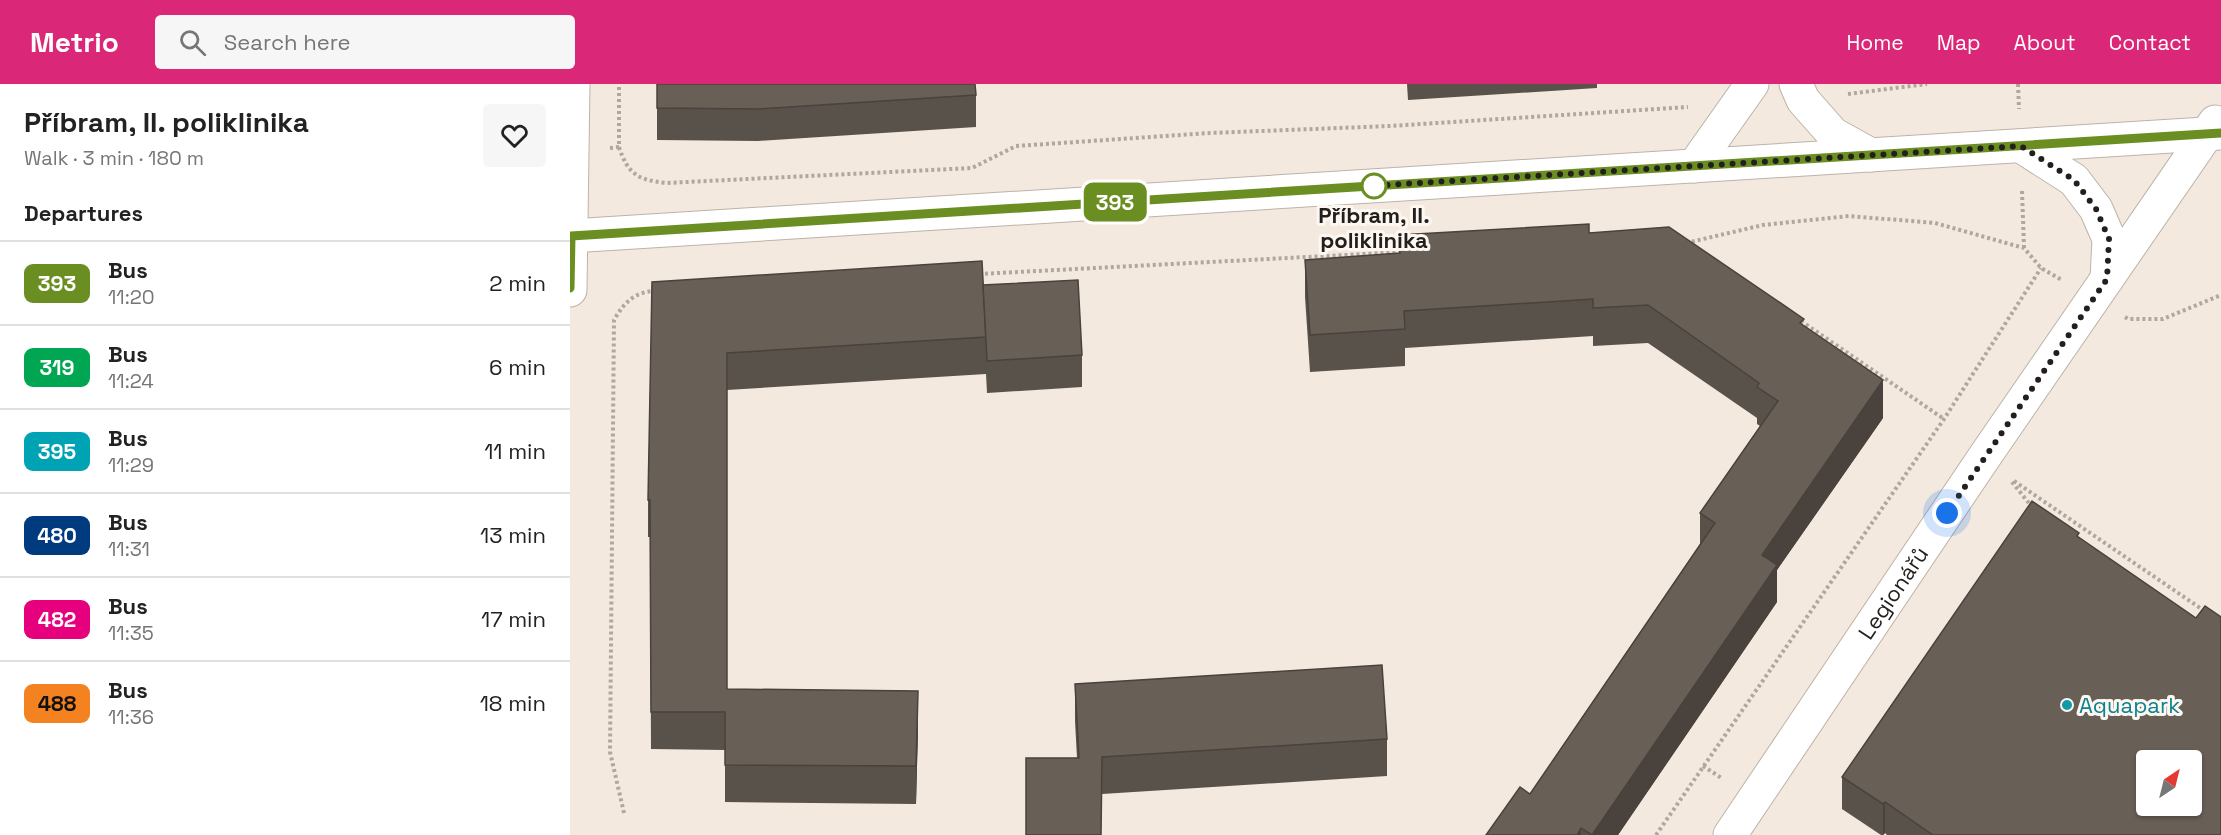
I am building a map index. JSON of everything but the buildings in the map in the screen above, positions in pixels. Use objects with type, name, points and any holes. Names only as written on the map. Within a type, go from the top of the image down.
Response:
[{"type":"street","points":[[570,290],[573,84]]},
{"type":"street","points":[[1800,92],[1833,134],[1871,155]]},
{"type":"street","points":[[1694,166],[1745,94]]},
{"type":"street","points":[[570,236],[2021,146],[2216,126]]},
{"type":"street","name":"Legionářů","points":[[1730,835],[2100,289],[2216,126]]},
{"type":"street","points":[[2021,146],[2074,180],[2096,209],[2109,239],[2100,289]]},
{"type":"path","points":[[619,84],[619,147],[624,165],[643,180],[666,183],[972,168],[1016,146],[1210,133],[1390,126],[1745,94]]},
{"type":"path","points":[[1800,92],[1928,84]]},
{"type":"path","points":[[607,148],[619,147]]},
{"type":"path","points":[[1675,243],[1687,243],[1763,225],[1849,216],[1935,223],[2024,248],[2041,268],[2100,289],[2128,319],[2163,319],[2221,295]]},
{"type":"path","points":[[1687,243],[1696,249]]},
{"type":"path","points":[[969,274],[1408,252]]},
{"type":"path","points":[[1656,835],[1944,419],[2041,268]]},
{"type":"path","points":[[624,813],[610,752],[614,320],[623,304],[644,291],[663,290]]},
{"type":"path","points":[[1792,314],[1944,419]]},
{"type":"path","points":[[2034,510],[2006,475],[2211,615]]},
{"type":"path","points":[[1703,766],[1726,782]]},
{"type":"bus line","name":"393","points":[[570,288],[571,236],[2221,133]]},
{"type":"place","name":"Příbram, II. poliklinika","points":[[1374,186]]},
{"type":"place","name":"Aquapark","points":[[2067,705]]},
{"type":"route","points":[[1374,186],[1370,186],[2021,146],[2074,180],[2096,209],[2109,239],[2107,279],[1947,513]]}]
